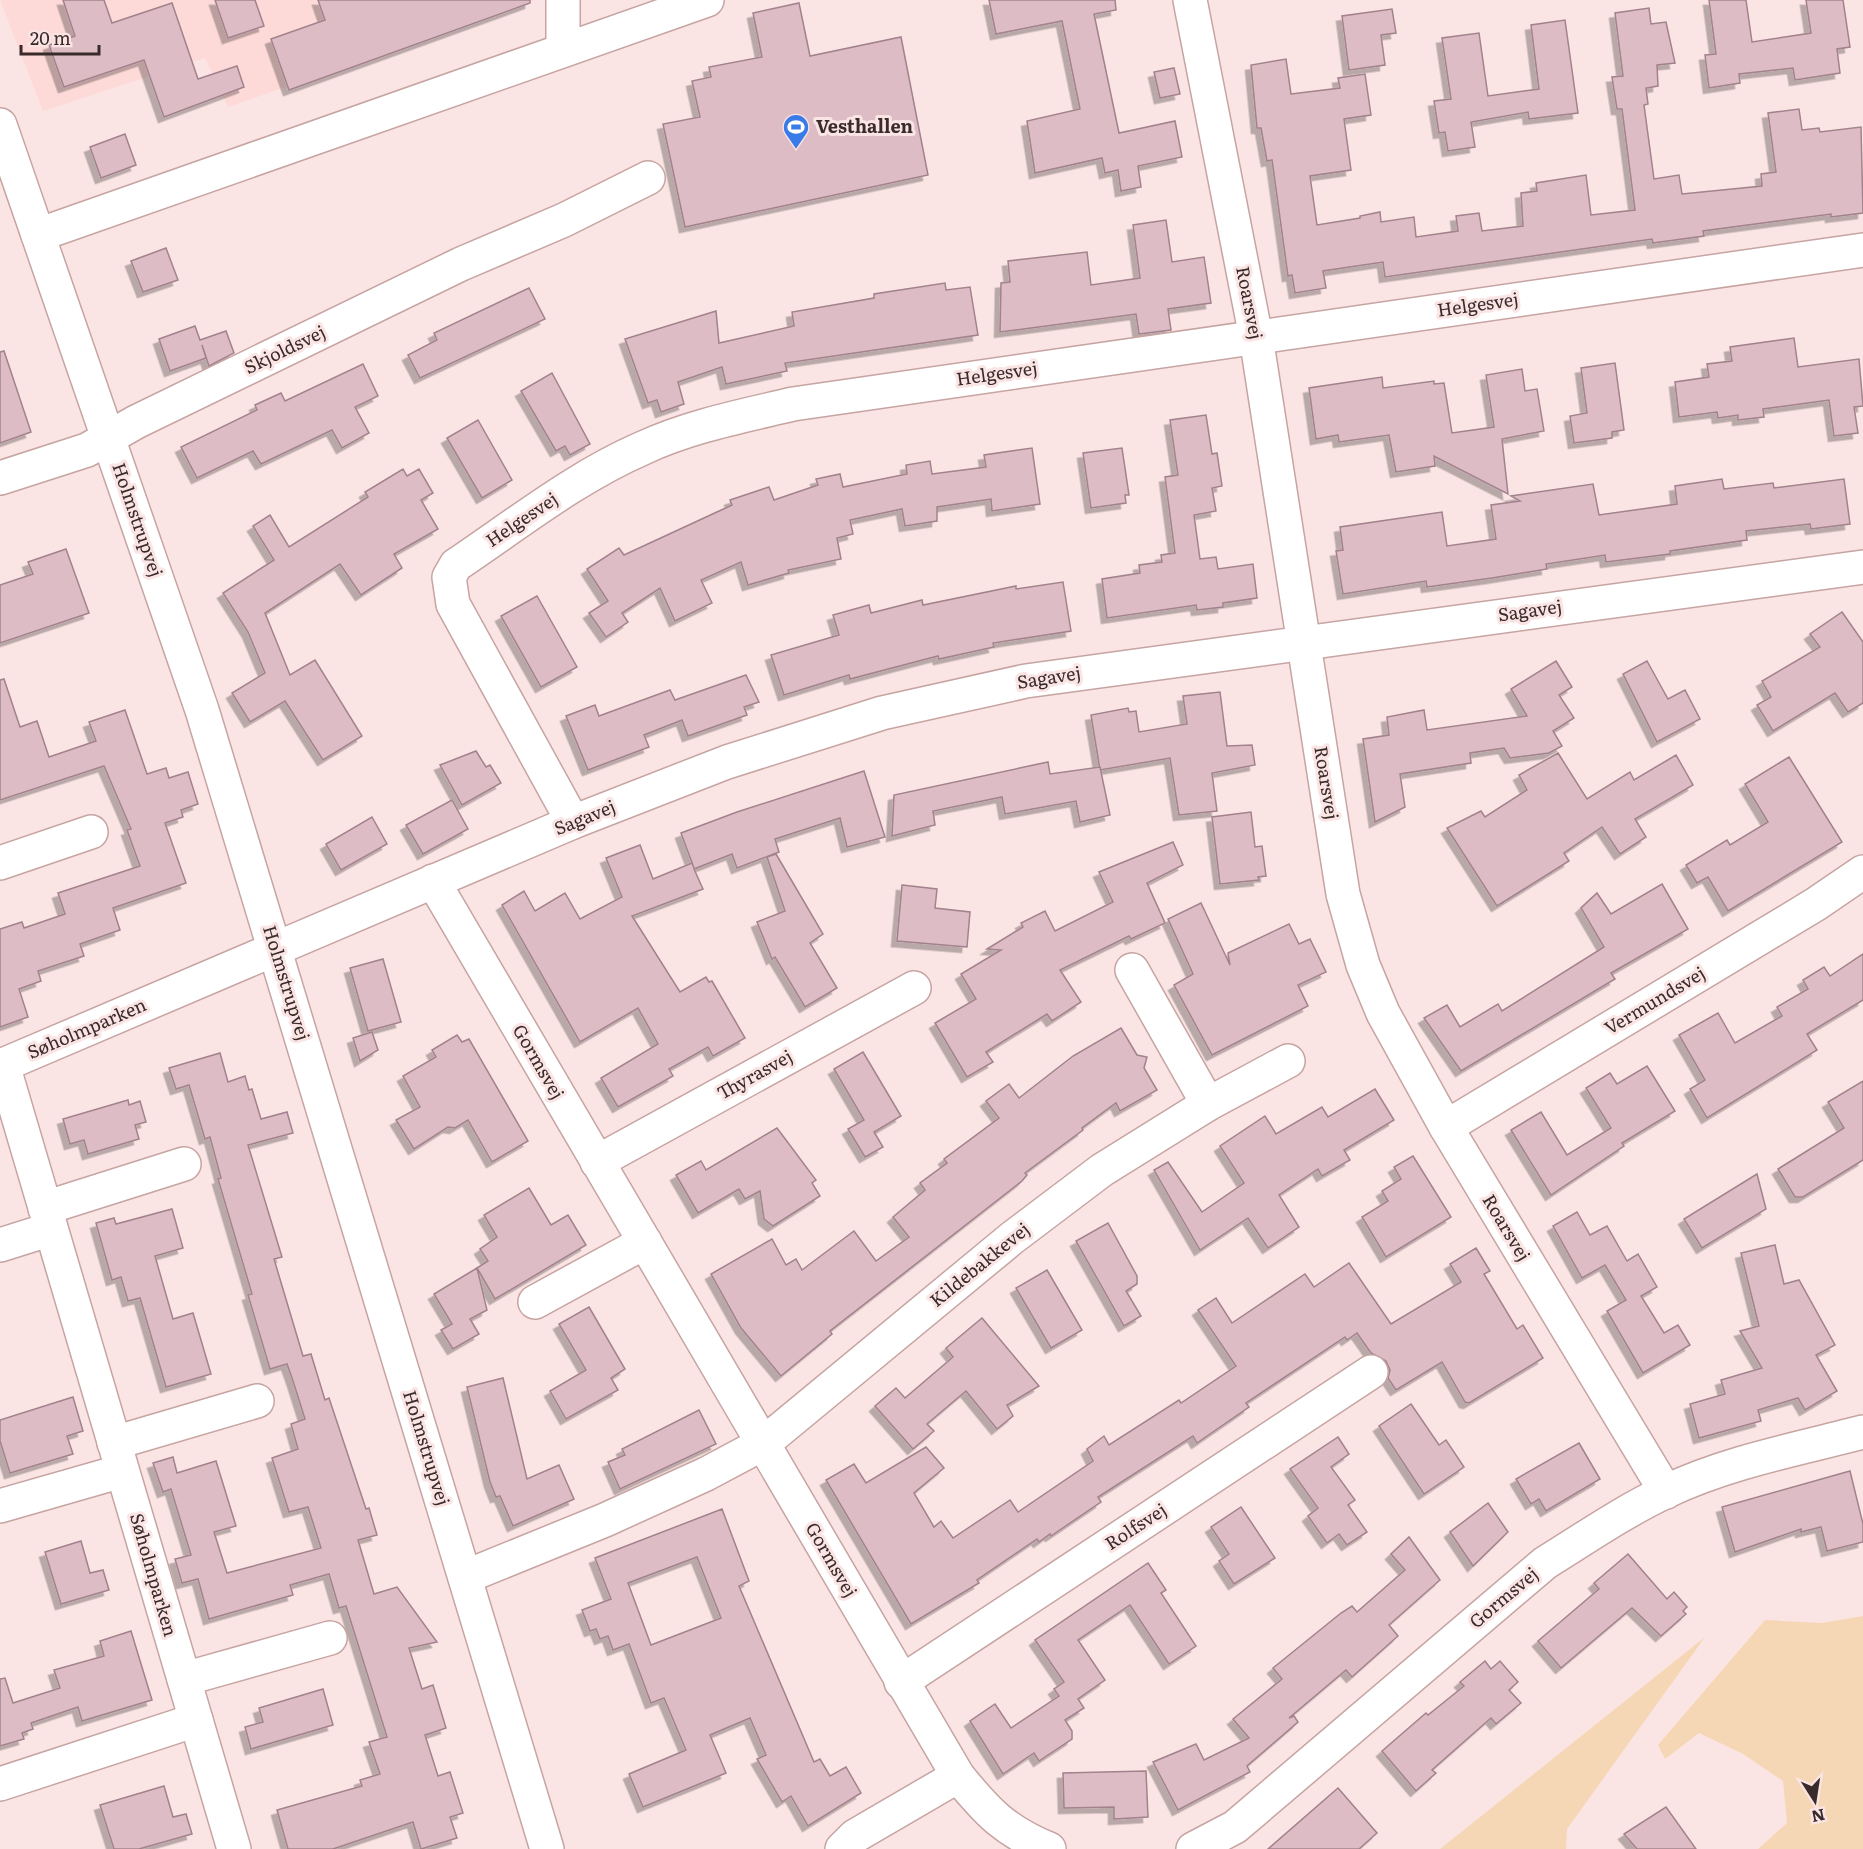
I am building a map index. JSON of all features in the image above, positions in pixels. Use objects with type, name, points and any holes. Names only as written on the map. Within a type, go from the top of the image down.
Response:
[{"type":"street","points":[[563,0],[563,50]]},
{"type":"street","points":[[38,235],[707,0]]},
{"type":"street","name":"Roarsvej","points":[[1190,0],[1256,337],[1343,894],[1363,966],[1383,1013],[1446,1127],[1666,1492]]},
{"type":"street","name":"Holmstrupvej","points":[[0,125],[202,710],[547,1849]]},
{"type":"street","name":"Skjoldsvej","points":[[0,478],[87,450],[109,437],[462,264],[564,220],[648,178]]},
{"type":"street","name":"Helgesvej","points":[[573,822],[453,604],[449,577],[456,565],[595,472],[645,447],[720,421],[793,404],[1863,250]]},
{"type":"street","name":"Sagavej","points":[[276,950],[573,822],[726,762],[882,712],[1026,681],[1305,641],[1863,567]]},
{"type":"street","points":[[0,863],[91,832]]},
{"type":"street","name":"Vermundsvej","points":[[1446,1127],[1816,904],[1863,872]]},
{"type":"street","name":"Gormsvej","points":[[433,881],[958,1776],[990,1815],[1024,1839],[1049,1849]]},
{"type":"street","name":"Søholmparken","points":[[234,1849],[3,1065],[276,950]]},
{"type":"street","points":[[1132,970],[1208,1104]]},
{"type":"street","name":"Thyrasvej","points":[[597,1162],[914,988]]},
{"type":"street","name":"Kildebakkevej","points":[[465,1577],[605,1521],[706,1474],[764,1443],[1021,1231],[1102,1170],[1208,1104],[1288,1061]]},
{"type":"street","points":[[0,1245],[48,1219],[184,1164]]},
{"type":"street","points":[[535,1302],[645,1242]]},
{"type":"street","name":"Rolfsvej","points":[[901,1682],[1371,1372]]},
{"type":"street","points":[[0,1506],[257,1401]]},
{"type":"street","name":"Gormsvej","points":[[1193,1849],[1234,1827],[1545,1563],[1666,1492],[1760,1458],[1863,1432]]},
{"type":"street","points":[[184,1679],[330,1638]]},
{"type":"street","points":[[0,1784],[196,1720]]},
{"type":"street","points":[[842,1849],[855,1836],[958,1776]]},
{"type":"shaded area","points":[[0,0],[535,0],[228,107],[205,58],[43,111]]},
{"type":"shaded area","points":[[1863,1616],[1863,1849],[1758,1849],[1787,1823],[1783,1781],[1743,1754],[1699,1733],[1665,1759],[1658,1745],[1765,1620],[1822,1623]]},
{"type":"shaded area","points":[[1705,1637],[1567,1829],[1566,1849],[1440,1849]]},
{"type":"building","points":[[63,0],[104,0],[112,23],[172,3],[198,79],[237,66],[244,87],[164,117],[144,60],[64,87],[49,45],[75,36]]},
{"type":"building","points":[[215,0],[255,0],[264,26],[228,38]]},
{"type":"building","points":[[318,0],[530,0],[530,3],[289,90],[271,39],[325,20]]},
{"type":"building","points":[[989,0],[1115,0],[1116,10],[1094,14],[1119,133],[1175,121],[1182,157],[1138,166],[1141,187],[1121,191],[1118,170],[1105,173],[1102,158],[1035,173],[1027,121],[1080,109],[1062,21],[996,34]]},
{"type":"building","points":[[1709,0],[1746,0],[1752,42],[1811,33],[1806,0],[1843,0],[1850,47],[1837,49],[1840,73],[1795,80],[1793,68],[1739,74],[1740,83],[1709,88],[1705,55],[1716,54]]},
{"type":"building","name":"Vesthallen","points":[[799,3],[810,56],[901,37],[928,175],[685,227],[663,124],[700,117],[692,81],[711,77],[709,67],[762,57],[753,13]]},
{"type":"building","points":[[1649,8],[1651,24],[1666,22],[1675,63],[1657,65],[1658,86],[1646,88],[1648,104],[1644,105],[1654,179],[1679,175],[1682,194],[1762,186],[1761,174],[1776,172],[1768,113],[1799,109],[1802,130],[1819,128],[1820,132],[1861,127],[1863,213],[1831,217],[1831,214],[1703,231],[1704,236],[1653,243],[1652,239],[1385,277],[1383,262],[1323,271],[1326,288],[1295,293],[1292,275],[1288,276],[1272,160],[1267,161],[1261,128],[1257,128],[1251,65],[1286,59],[1291,94],[1340,88],[1338,78],[1365,74],[1371,115],[1344,119],[1351,170],[1310,176],[1317,225],[1360,218],[1360,216],[1380,212],[1381,222],[1414,217],[1416,237],[1458,231],[1456,216],[1479,213],[1482,231],[1523,226],[1521,193],[1537,191],[1536,183],[1586,175],[1591,215],[1635,210],[1622,109],[1617,109],[1612,77],[1623,76],[1615,13]]},
{"type":"building","points":[[1392,9],[1396,33],[1381,35],[1385,65],[1349,70],[1342,16]]},
{"type":"building","points":[[1565,20],[1578,113],[1529,119],[1528,112],[1471,122],[1475,147],[1448,151],[1445,132],[1439,133],[1434,101],[1451,99],[1442,38],[1479,33],[1488,96],[1539,89],[1531,25]]},
{"type":"building","points":[[1174,68],[1180,94],[1160,98],[1154,72]]},
{"type":"building","points":[[125,134],[136,165],[101,178],[90,147]]},
{"type":"building","points":[[1166,220],[1172,262],[1204,257],[1211,303],[1168,309],[1171,330],[1139,334],[1136,314],[1000,332],[1001,283],[1010,282],[1008,261],[1087,252],[1091,285],[1140,278],[1133,225]]},
{"type":"building","points":[[166,248],[178,280],[143,292],[131,261]]},
{"type":"building","points":[[945,283],[946,290],[970,287],[978,335],[785,363],[787,371],[726,384],[722,367],[678,382],[684,404],[661,412],[657,400],[648,403],[625,339],[716,311],[719,343],[794,326],[792,312],[874,298],[874,294]]},
{"type":"building","points":[[529,288],[545,319],[420,378],[408,355],[437,340],[434,333]]},
{"type":"building","points":[[195,326],[200,340],[226,331],[234,353],[209,366],[202,345],[206,358],[170,371],[159,339]]},
{"type":"building","points":[[1794,338],[1798,367],[1859,359],[1863,406],[1854,407],[1858,433],[1834,436],[1829,400],[1763,409],[1764,417],[1738,420],[1738,415],[1718,418],[1717,412],[1679,417],[1675,382],[1709,377],[1707,364],[1732,361],[1730,347]]},
{"type":"building","points":[[4,351],[31,432],[0,443],[0,352]]},
{"type":"building","points":[[1615,363],[1624,430],[1612,432],[1612,438],[1574,443],[1570,416],[1587,413],[1581,368]]},
{"type":"building","points":[[363,364],[378,396],[355,407],[369,433],[342,448],[332,430],[261,464],[253,451],[197,478],[181,447],[257,410],[255,405],[281,393],[285,401]]},
{"type":"building","points":[[1522,369],[1525,391],[1537,389],[1544,431],[1502,439],[1508,494],[1434,456],[1435,466],[1396,472],[1389,435],[1339,442],[1338,435],[1316,439],[1309,388],[1382,377],[1383,388],[1434,381],[1434,384],[1444,383],[1452,433],[1494,427],[1486,375]]},
{"type":"building","points":[[552,373],[590,444],[570,455],[565,446],[556,451],[521,391]]},
{"type":"building","points":[[1206,415],[1212,454],[1217,453],[1222,486],[1212,488],[1216,511],[1194,515],[1200,559],[1216,557],[1218,569],[1253,564],[1257,598],[1223,603],[1223,607],[1197,610],[1196,605],[1107,618],[1102,579],[1140,573],[1139,565],[1162,562],[1161,555],[1175,553],[1165,477],[1178,475],[1170,420]]},
{"type":"building","points":[[478,420],[512,480],[482,498],[447,438]]},
{"type":"building","points":[[1032,448],[1040,504],[992,511],[991,499],[937,507],[937,521],[905,526],[902,509],[850,520],[853,534],[837,538],[841,559],[788,570],[789,573],[748,585],[741,562],[701,580],[712,603],[675,621],[660,588],[622,613],[628,622],[606,637],[589,613],[608,601],[587,569],[619,548],[624,555],[732,505],[730,500],[769,487],[774,500],[818,485],[816,479],[840,474],[843,487],[907,474],[906,465],[930,461],[932,474],[986,467],[984,455]]},
{"type":"building","points":[[1122,448],[1129,495],[1125,495],[1126,503],[1091,508],[1083,453]]},
{"type":"building","points":[[403,469],[407,476],[419,469],[433,493],[421,500],[438,529],[394,554],[402,568],[361,595],[340,564],[265,613],[290,675],[315,660],[362,736],[323,760],[285,701],[250,722],[232,693],[265,673],[248,632],[223,593],[274,560],[253,526],[270,515],[289,547],[368,497],[365,492]]},
{"type":"building","points":[[1722,479],[1724,489],[1773,483],[1774,488],[1844,479],[1850,524],[1811,529],[1810,524],[1746,531],[1747,540],[1670,551],[1670,554],[1606,562],[1605,555],[1546,564],[1547,569],[1492,578],[1427,587],[1426,581],[1343,594],[1336,551],[1343,550],[1340,527],[1442,512],[1447,546],[1496,539],[1491,505],[1520,501],[1511,496],[1593,484],[1599,515],[1677,504],[1675,486]]},
{"type":"building","points":[[66,549],[89,613],[0,643],[0,585],[33,574],[28,562]]},
{"type":"building","points":[[1063,582],[1071,631],[993,643],[994,647],[939,659],[938,656],[850,679],[849,675],[784,695],[771,655],[839,635],[833,615],[869,605],[871,613],[922,600],[923,605],[1016,586],[1016,589]]},
{"type":"building","points":[[537,596],[577,667],[541,687],[501,616]]},
{"type":"building","points":[[1842,612],[1863,642],[1863,703],[1848,712],[1835,693],[1773,731],[1757,705],[1771,697],[1762,681],[1820,647],[1810,634]]},
{"type":"building","points":[[1556,661],[1572,687],[1559,695],[1574,718],[1553,731],[1562,746],[1549,753],[1510,758],[1504,748],[1470,753],[1471,763],[1400,774],[1405,807],[1375,822],[1363,739],[1389,735],[1387,717],[1424,710],[1427,730],[1527,716],[1511,689]]},
{"type":"building","points":[[1647,661],[1668,699],[1685,690],[1700,719],[1657,742],[1623,674]]},
{"type":"building","points":[[746,675],[759,702],[744,707],[747,715],[688,736],[682,720],[644,735],[649,747],[588,770],[566,716],[595,705],[599,716],[670,690],[675,700]]},
{"type":"building","points":[[4,679],[20,727],[37,721],[49,757],[96,741],[89,722],[125,710],[147,774],[166,768],[169,778],[188,772],[198,804],[181,810],[183,817],[165,823],[186,883],[113,908],[120,930],[80,944],[84,956],[38,971],[41,981],[19,989],[28,1017],[0,1027],[0,929],[22,922],[24,928],[65,914],[58,893],[140,866],[127,830],[131,829],[104,766],[0,800],[0,680]]},
{"type":"building","points":[[1220,692],[1227,746],[1252,745],[1255,765],[1212,773],[1217,811],[1179,815],[1170,758],[1100,770],[1091,715],[1128,708],[1129,712],[1136,711],[1139,732],[1187,724],[1183,696]]},
{"type":"building","points":[[476,751],[486,767],[490,765],[501,783],[462,805],[440,765]]},
{"type":"building","points":[[1558,753],[1587,799],[1630,772],[1634,780],[1676,755],[1693,785],[1635,819],[1646,837],[1620,854],[1602,827],[1564,853],[1569,861],[1497,906],[1447,828],[1481,811],[1485,817],[1527,790],[1519,775]]},
{"type":"building","points":[[1789,757],[1842,842],[1728,911],[1708,877],[1697,883],[1686,865],[1727,840],[1730,845],[1768,822],[1745,784]]},
{"type":"building","points":[[1048,762],[1050,774],[1100,767],[1110,815],[1080,822],[1076,801],[1005,814],[1002,797],[933,811],[935,825],[892,836],[894,795]]},
{"type":"building","points":[[864,771],[885,837],[847,847],[840,818],[775,839],[779,852],[737,868],[732,854],[694,869],[703,889],[632,916],[680,992],[706,977],[709,982],[712,981],[745,1038],[713,1056],[708,1047],[669,1069],[673,1076],[618,1107],[601,1078],[658,1044],[638,1008],[580,1042],[502,905],[524,891],[535,911],[565,893],[580,919],[622,897],[606,858],[640,845],[653,879],[692,863],[694,868],[681,833],[737,812]]},
{"type":"building","points":[[452,800],[468,829],[423,854],[406,825]]},
{"type":"building","points":[[1251,812],[1255,847],[1262,846],[1266,876],[1258,877],[1259,880],[1220,884],[1212,817]]},
{"type":"building","points":[[372,817],[387,844],[341,870],[326,844]]},
{"type":"building","points":[[1173,842],[1183,865],[1147,883],[1165,923],[1131,939],[1129,936],[1060,970],[1081,1002],[1052,1021],[1047,1014],[986,1052],[993,1062],[967,1077],[935,1023],[976,999],[961,974],[1001,950],[987,949],[1023,927],[1021,923],[1045,911],[1055,931],[1113,902],[1099,872]]},
{"type":"building","points":[[776,854],[823,934],[810,943],[837,988],[805,1007],[775,957],[772,959],[757,922],[785,911],[767,857]]},
{"type":"building","points":[[1662,884],[1688,929],[1611,973],[1615,979],[1461,1071],[1424,1018],[1447,1005],[1460,1027],[1498,1004],[1502,1011],[1604,947],[1581,908],[1597,893],[1611,914]]},
{"type":"building","points":[[902,885],[937,889],[935,908],[970,912],[967,947],[897,941]]},
{"type":"building","points":[[1201,903],[1230,965],[1228,953],[1289,924],[1299,944],[1310,939],[1326,972],[1298,985],[1308,1006],[1212,1055],[1174,985],[1193,974],[1168,919]]},
{"type":"building","points":[[1863,954],[1863,1000],[1807,1034],[1817,1050],[1707,1118],[1690,1089],[1705,1080],[1679,1035],[1718,1013],[1735,1043],[1782,1016],[1777,1007],[1808,989],[1803,980],[1824,967],[1830,976]]},
{"type":"building","points":[[383,959],[401,1022],[368,1031],[350,968]]},
{"type":"building","points":[[1121,1028],[1137,1055],[1147,1057],[1144,1068],[1157,1090],[1120,1111],[1116,1103],[1082,1128],[1083,1130],[1025,1173],[1027,1175],[1022,1181],[830,1331],[832,1334],[781,1376],[741,1328],[711,1274],[772,1239],[786,1265],[796,1259],[802,1270],[854,1231],[876,1261],[909,1237],[893,1217],[925,1190],[920,1183],[947,1163],[944,1159],[999,1118],[986,1101],[1009,1084],[1019,1098],[1073,1056]]},
{"type":"building","points":[[372,1032],[378,1050],[360,1061],[353,1038]]},
{"type":"building","points":[[457,1035],[462,1042],[469,1039],[528,1141],[492,1162],[468,1120],[455,1128],[448,1127],[414,1149],[396,1120],[420,1107],[403,1076],[436,1057],[432,1050]]},
{"type":"building","points":[[863,1052],[901,1116],[874,1132],[883,1147],[865,1157],[848,1129],[864,1120],[834,1069]]},
{"type":"building","points":[[220,1053],[228,1082],[245,1076],[249,1090],[252,1089],[261,1119],[287,1112],[293,1133],[248,1145],[282,1257],[274,1259],[303,1356],[311,1354],[325,1400],[329,1398],[377,1535],[358,1540],[374,1594],[397,1587],[437,1642],[409,1648],[422,1689],[433,1685],[446,1728],[425,1735],[438,1776],[450,1772],[463,1813],[450,1817],[457,1838],[421,1849],[413,1822],[333,1849],[288,1849],[277,1810],[362,1786],[360,1780],[380,1774],[369,1742],[387,1737],[346,1606],[339,1608],[329,1574],[290,1585],[293,1595],[209,1619],[198,1579],[182,1583],[175,1559],[191,1555],[171,1489],[163,1492],[153,1463],[173,1457],[177,1473],[216,1461],[236,1526],[214,1532],[227,1573],[321,1548],[308,1507],[289,1512],[272,1458],[298,1449],[291,1424],[305,1419],[293,1381],[287,1364],[270,1369],[248,1295],[252,1294],[218,1179],[221,1178],[210,1137],[205,1139],[189,1085],[176,1089],[169,1068]]},
{"type":"building","points":[[1647,1066],[1675,1111],[1622,1143],[1624,1146],[1551,1195],[1511,1130],[1541,1112],[1567,1155],[1611,1128],[1586,1088],[1610,1073],[1617,1084]]},
{"type":"building","points":[[1863,1081],[1863,1160],[1803,1197],[1795,1197],[1778,1169],[1844,1128],[1828,1102]]},
{"type":"building","points":[[1375,1089],[1394,1120],[1344,1150],[1350,1160],[1322,1176],[1318,1169],[1279,1195],[1299,1227],[1268,1248],[1248,1218],[1200,1250],[1154,1170],[1168,1162],[1202,1212],[1244,1183],[1220,1146],[1265,1116],[1276,1134],[1322,1107],[1328,1117]]},
{"type":"building","points":[[128,1100],[129,1105],[140,1101],[146,1122],[135,1125],[139,1139],[88,1154],[84,1140],[70,1144],[63,1119]]},
{"type":"building","points":[[777,1128],[816,1180],[812,1183],[820,1196],[773,1226],[764,1219],[760,1191],[745,1199],[739,1189],[698,1213],[676,1175],[701,1161],[706,1170]]},
{"type":"building","points":[[1413,1156],[1451,1217],[1386,1257],[1362,1217],[1388,1201],[1382,1191],[1401,1179],[1394,1167]]},
{"type":"building","points":[[1757,1174],[1766,1209],[1702,1248],[1684,1219]]},
{"type":"building","points":[[529,1188],[551,1225],[568,1215],[586,1245],[495,1299],[477,1268],[488,1261],[480,1249],[497,1237],[484,1215]]},
{"type":"building","points":[[172,1209],[183,1248],[155,1256],[173,1319],[193,1313],[211,1374],[166,1387],[140,1298],[128,1301],[121,1277],[112,1280],[96,1223],[114,1218],[116,1224]]},
{"type":"building","points":[[1577,1212],[1590,1235],[1607,1226],[1627,1261],[1638,1254],[1657,1287],[1641,1296],[1664,1333],[1678,1325],[1690,1345],[1643,1373],[1607,1311],[1626,1300],[1605,1265],[1582,1278],[1553,1226]]},
{"type":"building","points":[[1108,1223],[1137,1276],[1137,1284],[1126,1291],[1141,1316],[1124,1326],[1076,1241]]},
{"type":"building","points":[[1775,1245],[1784,1284],[1799,1280],[1835,1345],[1816,1355],[1837,1391],[1805,1410],[1798,1398],[1758,1410],[1761,1421],[1699,1438],[1690,1404],[1725,1394],[1721,1380],[1762,1368],[1740,1331],[1759,1326],[1741,1253]]},
{"type":"building","points":[[1476,1248],[1490,1271],[1484,1274],[1517,1329],[1523,1325],[1543,1358],[1469,1403],[1465,1402],[1442,1362],[1396,1390],[1388,1378],[1390,1370],[1386,1361],[1371,1353],[1357,1333],[1347,1340],[1345,1337],[1246,1403],[1249,1407],[1197,1443],[1193,1436],[1098,1497],[1101,1502],[1051,1536],[1050,1534],[1039,1542],[1037,1539],[977,1580],[979,1583],[911,1624],[826,1480],[854,1464],[866,1483],[926,1447],[944,1468],[914,1493],[934,1527],[941,1521],[953,1538],[1010,1500],[1018,1512],[1093,1461],[1087,1449],[1104,1436],[1109,1445],[1179,1400],[1181,1403],[1236,1366],[1198,1310],[1216,1298],[1232,1323],[1305,1274],[1314,1287],[1349,1263],[1391,1324],[1461,1282],[1450,1264]]},
{"type":"building","points":[[477,1268],[487,1310],[470,1319],[479,1334],[453,1349],[441,1330],[452,1324],[434,1294]]},
{"type":"building","points":[[1047,1270],[1082,1330],[1051,1348],[1016,1288]]},
{"type":"building","points":[[589,1307],[625,1369],[611,1378],[618,1390],[566,1419],[550,1391],[586,1370],[559,1324]]},
{"type":"building","points":[[982,1318],[1039,1386],[1007,1405],[1013,1416],[997,1429],[966,1391],[927,1424],[934,1431],[913,1449],[875,1406],[896,1388],[905,1398],[953,1357],[946,1348]]},
{"type":"building","points":[[503,1378],[527,1479],[559,1465],[574,1499],[513,1526],[500,1496],[496,1497],[490,1482],[467,1387]]},
{"type":"building","points":[[73,1397],[83,1431],[67,1436],[73,1454],[10,1473],[0,1441],[0,1420]]},
{"type":"building","points":[[1411,1404],[1439,1445],[1446,1440],[1464,1467],[1424,1494],[1379,1426]]},
{"type":"building","points":[[699,1410],[716,1444],[620,1489],[608,1462],[625,1455],[622,1449]]},
{"type":"building","points":[[1338,1437],[1349,1454],[1331,1467],[1355,1500],[1348,1505],[1367,1532],[1347,1545],[1339,1534],[1327,1543],[1308,1516],[1318,1508],[1290,1469]]},
{"type":"building","points":[[1579,1443],[1600,1479],[1546,1511],[1539,1499],[1531,1504],[1516,1479]]},
{"type":"building","points":[[1850,1471],[1863,1524],[1863,1542],[1827,1551],[1821,1527],[1801,1532],[1801,1529],[1735,1552],[1722,1507]]},
{"type":"building","points":[[1488,1503],[1508,1532],[1473,1566],[1450,1532]]},
{"type":"building","points":[[1241,1507],[1275,1558],[1234,1584],[1219,1561],[1229,1554],[1211,1527]]},
{"type":"building","points":[[722,1509],[749,1581],[739,1586],[814,1762],[820,1759],[830,1776],[846,1767],[861,1793],[808,1826],[791,1796],[782,1802],[757,1759],[766,1755],[750,1718],[710,1735],[726,1773],[643,1807],[629,1774],[686,1750],[664,1698],[651,1703],[629,1644],[613,1650],[608,1636],[600,1639],[596,1629],[590,1631],[582,1610],[611,1599],[595,1558]],"holes":[[[697,1557],[721,1618],[651,1645],[628,1583]]]},
{"type":"building","points":[[1409,1537],[1440,1580],[1389,1625],[1398,1636],[1352,1677],[1346,1670],[1289,1718],[1294,1716],[1298,1722],[1247,1766],[1250,1772],[1178,1810],[1153,1762],[1196,1744],[1204,1760],[1249,1738],[1233,1719],[1282,1679],[1273,1668],[1341,1613],[1352,1606],[1357,1612],[1405,1570],[1391,1554]]},
{"type":"building","points":[[81,1541],[90,1573],[103,1570],[109,1590],[61,1604],[45,1552]]},
{"type":"building","points":[[1628,1554],[1667,1599],[1674,1592],[1687,1607],[1683,1611],[1686,1614],[1661,1636],[1632,1608],[1561,1668],[1538,1641],[1599,1589],[1594,1583]]},
{"type":"building","points":[[1148,1563],[1166,1590],[1161,1593],[1196,1646],[1169,1664],[1130,1605],[1078,1640],[1105,1680],[1078,1699],[1084,1708],[1065,1720],[1072,1731],[1072,1739],[1039,1761],[1034,1753],[1003,1774],[970,1721],[995,1704],[1011,1728],[1059,1696],[1054,1689],[1064,1682],[1035,1640]]},
{"type":"building","points":[[131,1631],[152,1700],[82,1721],[78,1707],[31,1723],[33,1729],[22,1733],[24,1739],[0,1746],[0,1679],[5,1678],[13,1703],[60,1688],[54,1670],[104,1656],[100,1641]]},
{"type":"building","points":[[1485,1661],[1491,1669],[1500,1661],[1518,1682],[1509,1690],[1521,1703],[1496,1724],[1491,1718],[1432,1770],[1436,1773],[1416,1791],[1382,1751],[1426,1713],[1428,1715],[1464,1686],[1460,1682]]},
{"type":"building","points":[[323,1689],[333,1725],[251,1749],[245,1727],[263,1722],[259,1708]]},
{"type":"building","points":[[1146,1771],[1148,1817],[1114,1819],[1114,1807],[1064,1808],[1063,1773]]},
{"type":"building","points":[[164,1786],[173,1817],[186,1814],[192,1834],[139,1849],[114,1849],[100,1805]]},
{"type":"building","points":[[1338,1788],[1377,1833],[1359,1849],[1268,1849]]},
{"type":"building","points":[[1666,1807],[1696,1849],[1637,1849],[1624,1834]]},
{"type":"place","name":"Vesthallen","points":[[796,150]]}]
